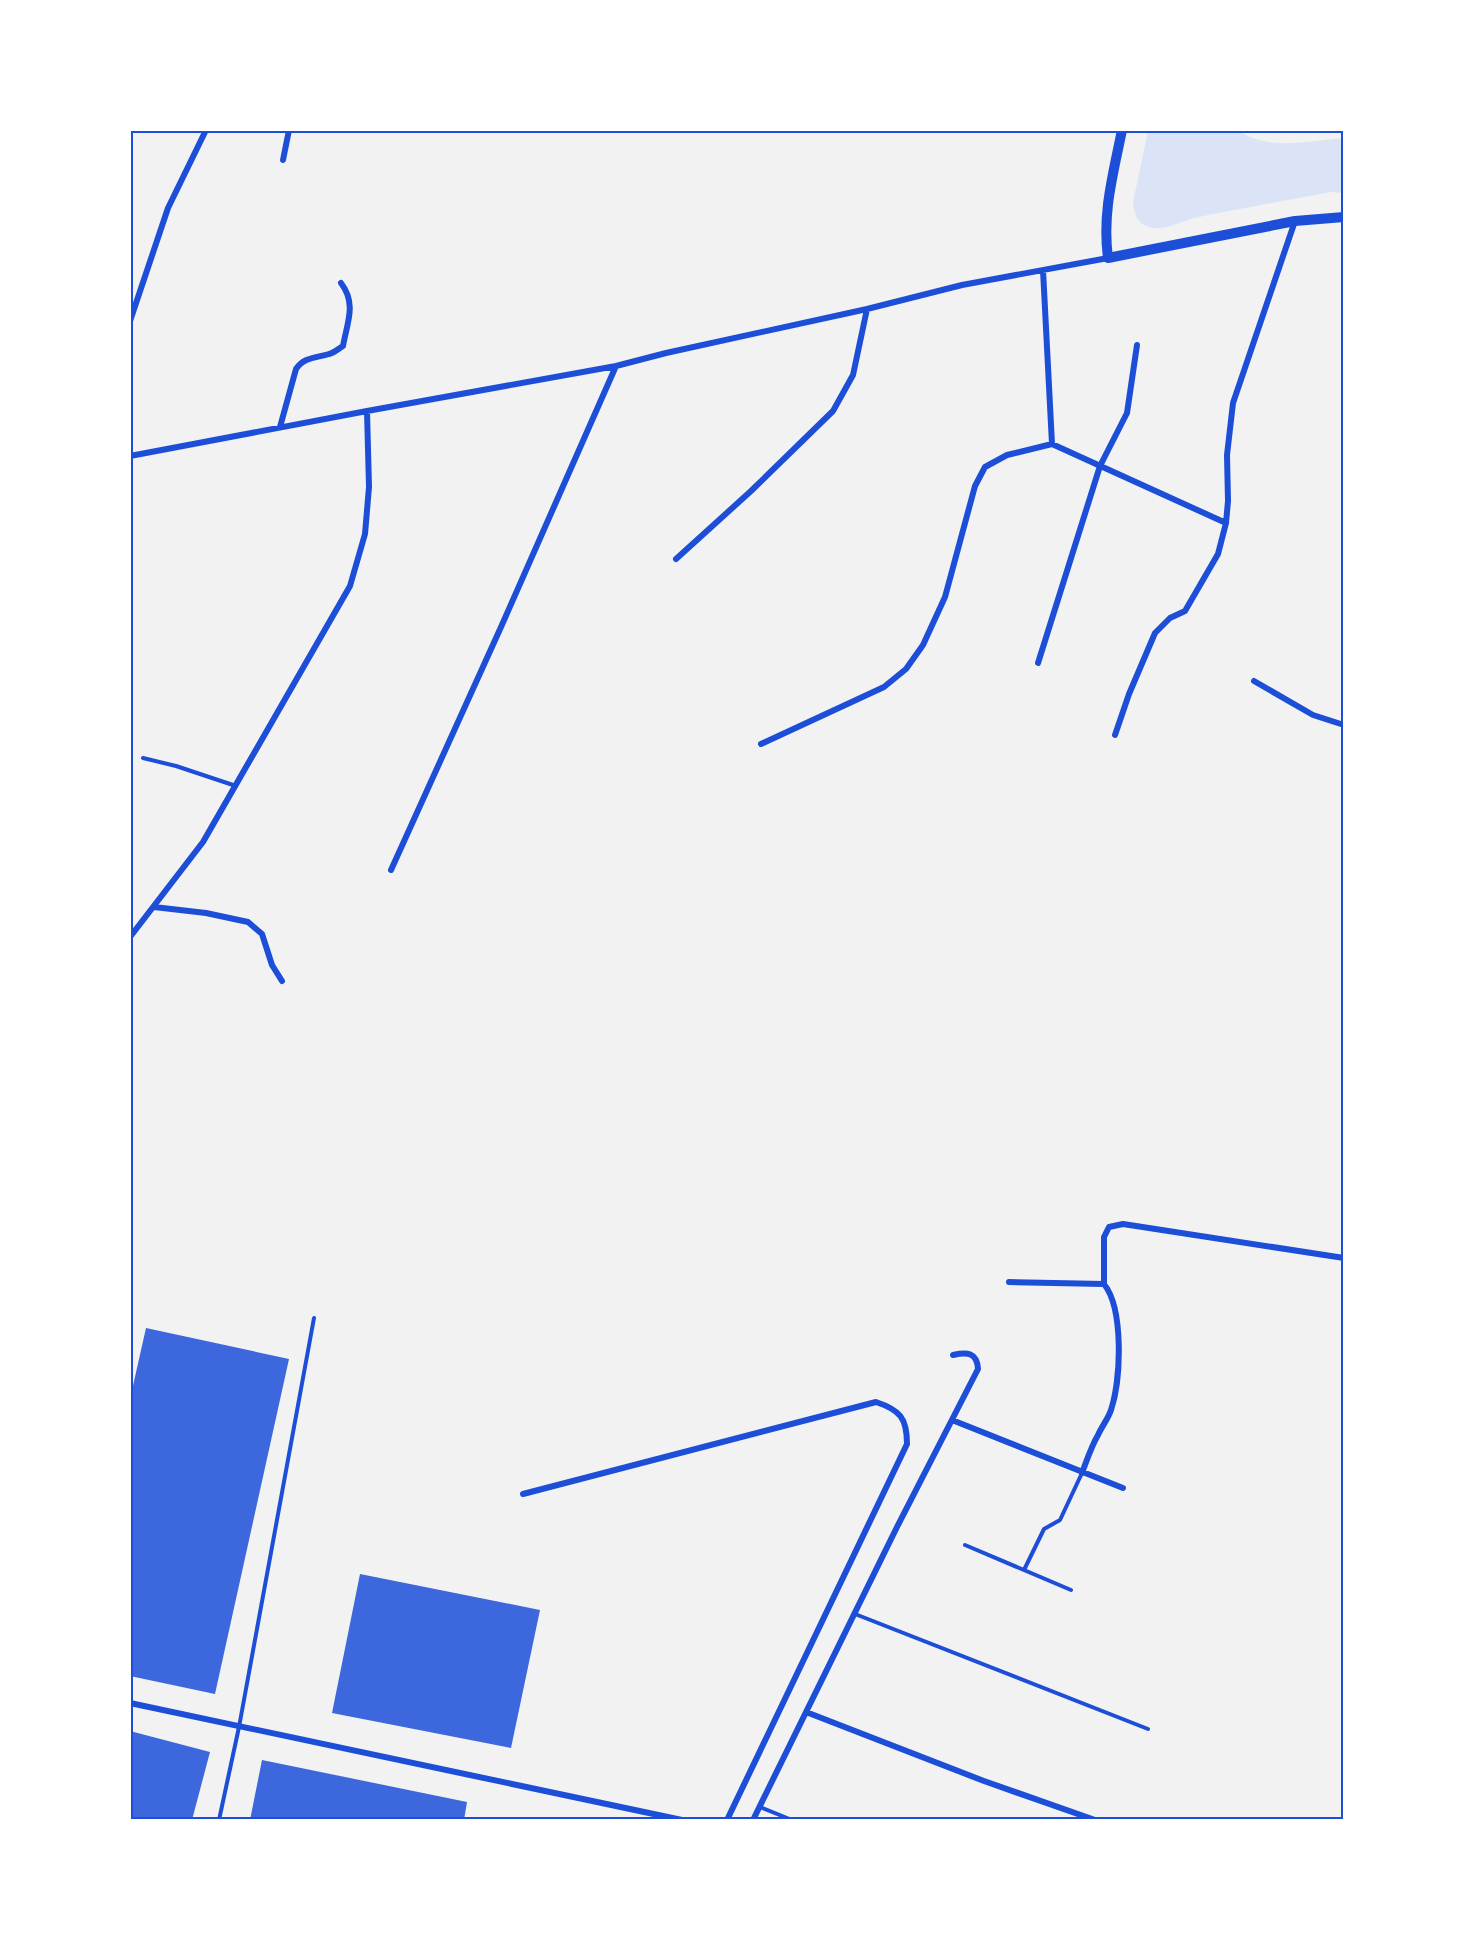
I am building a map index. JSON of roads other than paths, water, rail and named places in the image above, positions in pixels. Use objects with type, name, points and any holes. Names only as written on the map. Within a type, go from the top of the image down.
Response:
[{"type":"street","points":[[130,321],[168,208],[206,130]]},
{"type":"street","points":[[283,160],[289,130]]},
{"type":"street","points":[[1108,258],[1105,237],[1106,211],[1122,130]]},
{"type":"street","points":[[130,456],[616,366],[962,285],[1295,221],[1344,217]]},
{"type":"street","points":[[1115,735],[1129,694],[1155,633],[1170,618],[1185,611],[1218,554],[1226,523],[1227,454],[1233,403],[1295,221]]},
{"type":"street","points":[[1043,270],[1052,444]]},
{"type":"street","points":[[280,427],[296,369],[301,362],[314,356],[331,354],[343,346],[349,316],[349,296],[341,283]]},
{"type":"street","points":[[676,560],[833,411],[853,375],[867,309]]},
{"type":"street","points":[[1038,663],[1100,466],[1127,413],[1137,345]]},
{"type":"street","points":[[391,870],[616,366]]},
{"type":"street","points":[[130,937],[202,842],[350,586],[366,534],[369,487],[367,411]]},
{"type":"street","points":[[761,744],[884,687],[906,669],[923,645],[945,597],[975,486],[985,467],[1006,455],[1052,444],[1226,523]]},
{"type":"street","points":[[1254,681],[1313,716],[1344,725]]},
{"type":"street","points":[[154,907],[206,912],[248,922],[262,934],[272,965],[282,981]]},
{"type":"street","points":[[1082,1473],[1110,1412],[1117,1385],[1117,1311],[1111,1292],[1104,1284],[1104,1237],[1109,1227],[1123,1224],[1344,1258]]},
{"type":"street","points":[[1009,1282],[1104,1284]]},
{"type":"street","points":[[753,1820],[978,1369],[978,1360],[969,1353],[953,1355]]},
{"type":"street","points":[[523,1494],[876,1402],[890,1407],[902,1416],[907,1430],[907,1444],[727,1820]]},
{"type":"street","points":[[952,1420],[1123,1488]]},
{"type":"street","points":[[130,1703],[682,1820]]},
{"type":"street","points":[[806,1712],[984,1781],[1095,1820]]},
{"type":"lane","points":[[143,758],[176,766],[236,786]]},
{"type":"lane","points":[[219,1820],[239,1727],[314,1318]]},
{"type":"lane","points":[[1024,1570],[1044,1528],[1060,1520],[1082,1473]]},
{"type":"lane","points":[[965,1545],[1071,1590]]},
{"type":"lane","points":[[854,1614],[1148,1729]]},
{"type":"lane","points":[[760,1807],[792,1820]]}]
